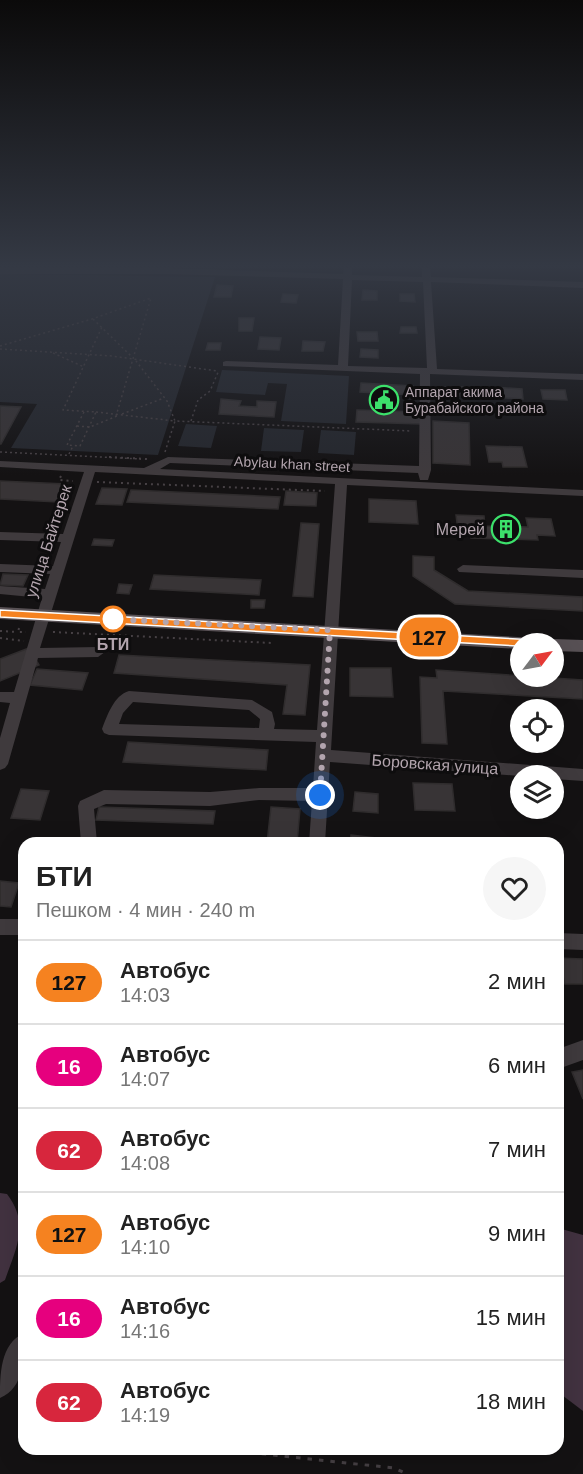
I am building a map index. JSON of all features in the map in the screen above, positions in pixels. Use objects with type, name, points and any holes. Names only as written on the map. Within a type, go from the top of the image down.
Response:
[{"type":"main road","points":[[0,613],[330,630],[510,642]]},
{"type":"main road","points":[[564,645],[583,646]]},
{"type":"street","points":[[343,367],[345,337]]},
{"type":"street","points":[[424,485],[428,337]]},
{"type":"street","points":[[222,367],[343,367],[583,377]]},
{"type":"street","points":[[146,471],[168,460],[327,468],[425,470]]},
{"type":"street","name":"Abylau khan street","points":[[0,464],[583,493]]},
{"type":"street","name":"улица Байтерек","points":[[1,759],[31,649],[91,468]]},
{"type":"street","points":[[317,837],[341,482]]},
{"type":"street","points":[[0,536],[68,538]]},
{"type":"street","points":[[0,568],[58,570]]},
{"type":"street","points":[[463,569],[583,574]]},
{"type":"street","points":[[0,590],[50,594]]},
{"type":"street","points":[[31,649],[98,652]]},
{"type":"street","points":[[264,734],[268,724],[267,716],[252,705],[129,696],[117,710],[109,729],[324,736]]},
{"type":"street","points":[[0,697],[19,698]]},
{"type":"street","name":"Боровская улица","points":[[322,755],[583,775]]},
{"type":"street","points":[[89,837],[86,806],[104,797],[210,799],[259,794],[320,795]]},
{"type":"street","points":[[0,927],[18,927]]},
{"type":"street","points":[[564,941],[583,942]]},
{"type":"street","points":[[564,1057],[583,1050]]},
{"type":"street","points":[[0,1386],[18,1355]]},
{"type":"path","points":[[0,348],[36,337]]},
{"type":"path","points":[[98,337],[63,410],[175,421],[427,432]]},
{"type":"path","points":[[112,337],[135,359],[164,398],[175,421],[163,459]]},
{"type":"path","points":[[118,415],[141,337]]},
{"type":"path","points":[[0,348],[222,367],[210,392],[198,400],[191,421]]},
{"type":"path","points":[[51,352],[85,367]]},
{"type":"path","points":[[77,426],[90,427],[164,398]]},
{"type":"path","points":[[84,412],[67,445],[80,446],[96,412]]},
{"type":"path","points":[[0,452],[151,459]]},
{"type":"path","points":[[59,480],[325,491],[327,481]]},
{"type":"path","points":[[0,631],[18,632]]},
{"type":"path","points":[[0,638],[22,639],[31,649]]},
{"type":"path","points":[[272,1455],[394,1468],[407,1474]]},
{"type":"shaded area","points":[[0,337],[196,337],[158,455],[11,448],[37,404],[0,402]]},
{"type":"shaded area","points":[[222,370],[349,376],[346,424],[281,421],[287,384],[268,383],[265,395],[216,392]]},
{"type":"shaded area","points":[[186,424],[217,426],[211,448],[178,446]]},
{"type":"shaded area","points":[[264,428],[304,430],[301,452],[261,451]]},
{"type":"shaded area","points":[[321,430],[356,432],[354,455],[318,453]]},
{"type":"shaded area","points":[[0,1193],[7,1194],[14,1205],[18,1216],[18,1242],[5,1280],[0,1283]]},
{"type":"shaded area","points":[[564,1230],[583,1235],[583,1411],[564,1397]]},
{"type":"building","points":[[260,337],[281,338],[279,350],[258,349]]},
{"type":"building","points":[[358,337],[378,337],[378,341],[358,341]]},
{"type":"building","points":[[303,341],[325,342],[323,351],[302,351]]},
{"type":"building","points":[[208,343],[221,343],[220,350],[206,350]]},
{"type":"building","points":[[361,349],[378,350],[378,358],[360,357]]},
{"type":"building","points":[[361,383],[413,386],[413,395],[360,392]]},
{"type":"building","points":[[440,387],[466,387],[468,396],[441,396]]},
{"type":"building","points":[[492,387],[522,389],[523,399],[493,397]]},
{"type":"building","points":[[541,390],[565,390],[567,400],[543,399]]},
{"type":"building","points":[[221,399],[241,401],[239,406],[257,407],[257,401],[276,402],[274,417],[219,414]]},
{"type":"building","points":[[0,406],[21,407],[1,444],[0,444]]},
{"type":"building","points":[[357,410],[419,412],[421,424],[356,422]]},
{"type":"building","points":[[433,421],[469,423],[470,465],[433,463]]},
{"type":"building","points":[[486,446],[522,447],[527,467],[503,467],[502,462],[489,462]]},
{"type":"building","points":[[0,481],[66,484],[58,502],[0,499]]},
{"type":"building","points":[[102,488],[127,489],[122,505],[96,504]]},
{"type":"building","points":[[131,490],[280,497],[278,509],[127,502]]},
{"type":"building","points":[[286,491],[317,493],[316,506],[284,505]]},
{"type":"building","points":[[369,499],[416,501],[418,524],[369,522]]},
{"type":"building","name":"Мерей","points":[[456,515],[484,516],[485,526],[528,527],[526,518],[551,519],[555,536],[537,535],[538,540],[471,538],[470,531],[458,531]]},
{"type":"building","points":[[301,523],[319,524],[313,597],[293,596]]},
{"type":"building","points":[[94,539],[114,540],[112,546],[92,545]]},
{"type":"building","points":[[413,556],[434,557],[434,570],[468,591],[583,597],[583,611],[455,604],[413,576]]},
{"type":"building","points":[[3,574],[28,575],[23,586],[0,585]]},
{"type":"building","points":[[154,575],[261,580],[259,595],[150,589]]},
{"type":"building","points":[[119,584],[132,585],[129,594],[117,593]]},
{"type":"building","points":[[251,600],[265,600],[264,608],[251,608]]},
{"type":"building","points":[[29,648],[39,665],[0,681],[0,659]]},
{"type":"building","points":[[119,655],[310,665],[305,715],[283,714],[287,685],[114,673]]},
{"type":"building","points":[[350,668],[391,668],[393,697],[350,696]]},
{"type":"building","points":[[37,669],[88,673],[82,690],[30,685]]},
{"type":"building","points":[[436,670],[510,675],[510,687],[564,687],[564,679],[583,680],[583,699],[443,691],[447,744],[422,743],[420,677],[437,678]]},
{"type":"building","points":[[128,742],[268,750],[266,770],[123,762]]},
{"type":"building","points":[[413,783],[452,784],[455,811],[415,810]]},
{"type":"building","points":[[21,789],[49,791],[40,820],[11,818]]},
{"type":"building","points":[[355,792],[378,794],[378,813],[353,811]]},
{"type":"building","points":[[99,807],[215,811],[213,824],[96,820]]},
{"type":"building","points":[[271,807],[300,809],[298,837],[268,837]]},
{"type":"building","points":[[0,881],[18,883],[11,907],[0,906]]},
{"type":"building","points":[[564,958],[583,959],[583,984],[565,984]]},
{"type":"building","points":[[583,1070],[583,1099],[572,1072]]},
{"type":"bus line","name":"127","points":[[0,613],[330,630],[510,642]]},
{"type":"place","name":"Аппарат акима Бурабайского района","points":[[384,400]]},
{"type":"place","name":"Мерей","points":[[506,529]]},
{"type":"place","name":"БТИ","points":[[113,619]]},
{"type":"route","points":[[113,619],[107,619],[330,630],[320,795]]}]
